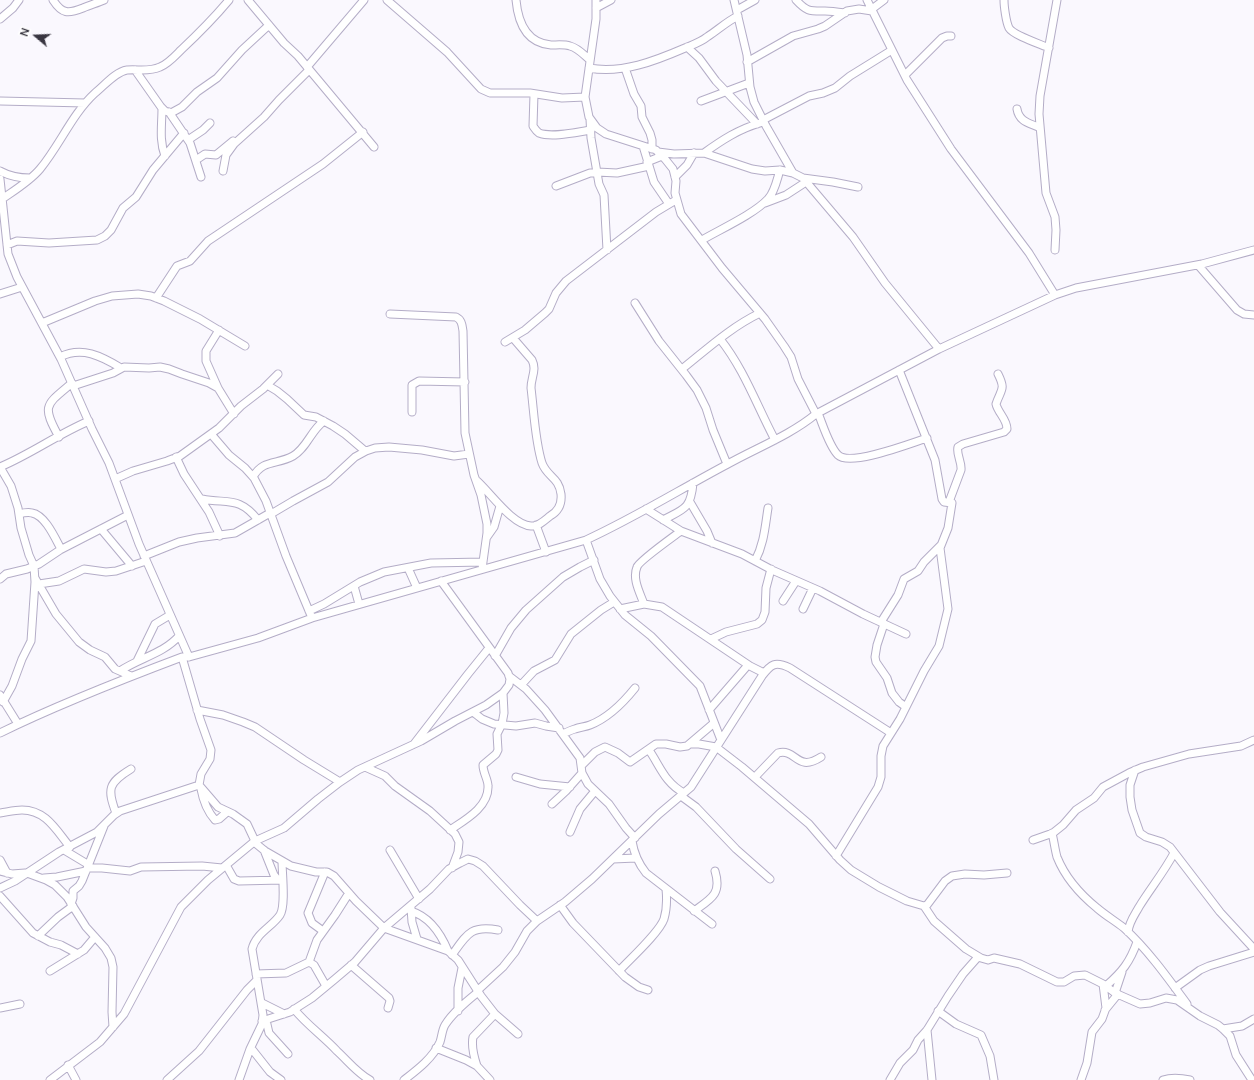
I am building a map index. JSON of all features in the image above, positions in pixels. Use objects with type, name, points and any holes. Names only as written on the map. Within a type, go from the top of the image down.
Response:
[{"type":"street","points":[[0,19],[13,8],[19,0]]},
{"type":"street","points":[[53,0],[62,10],[74,12],[104,0]]},
{"type":"street","points":[[2,198],[13,192],[39,170],[85,103],[121,72],[153,70],[161,67],[211,22],[229,0]]},
{"type":"street","points":[[248,0],[363,132],[374,147]]},
{"type":"street","points":[[196,160],[205,154],[216,155],[264,117],[308,68],[364,0]]},
{"type":"street","points":[[387,0],[448,52],[481,89],[490,93],[534,94],[562,98],[585,97]]},
{"type":"street","points":[[516,0],[518,17],[522,26],[535,40],[543,43],[570,46],[581,52],[590,60]]},
{"type":"street","points":[[596,0],[596,19],[585,97],[590,118],[590,130],[599,184],[604,195],[607,250]]},
{"type":"street","points":[[596,8],[611,0]]},
{"type":"street","points":[[734,0],[747,62],[749,83],[754,102],[761,122],[793,173]]},
{"type":"street","points":[[589,68],[602,70],[625,68],[655,60],[687,47],[706,38],[755,0]]},
{"type":"street","points":[[796,0],[810,11],[845,13],[859,10],[872,10],[884,0]]},
{"type":"street","points":[[867,0],[905,75],[951,149],[1029,253],[1055,295]]},
{"type":"street","points":[[1004,0],[1004,9],[1009,28],[1016,33],[1048,48]]},
{"type":"street","points":[[1055,250],[1056,230],[1054,217],[1046,193],[1040,128],[1040,96],[1058,0]]},
{"type":"street","points":[[747,62],[793,36],[818,30],[845,13]]},
{"type":"street","points":[[169,112],[176,111],[197,92],[217,78],[242,50],[269,25]]},
{"type":"street","points":[[905,75],[942,38],[951,36]]},
{"type":"street","points":[[687,47],[699,58],[716,82],[727,91],[743,111],[761,122]]},
{"type":"street","points":[[704,153],[737,131],[761,122],[810,96],[823,93],[834,88],[850,76],[892,50]]},
{"type":"street","points":[[625,68],[634,94],[641,106],[642,116],[657,152],[673,169],[675,177],[676,200],[681,214],[722,268],[760,313],[790,357],[798,379],[838,456],[844,459],[867,456],[926,438]]},
{"type":"street","points":[[135,70],[162,108],[169,112],[184,133],[202,177]]},
{"type":"street","points":[[701,101],[749,83]]},
{"type":"street","points":[[534,94],[533,126],[535,131],[551,134],[590,130]]},
{"type":"street","points":[[0,101],[85,103]]},
{"type":"street","points":[[162,108],[160,136],[161,146],[165,156]]},
{"type":"street","points":[[1017,110],[1021,119],[1040,128]]},
{"type":"street","points":[[590,118],[597,128],[606,134],[657,152],[674,154],[704,153],[752,169],[766,171],[780,170],[793,173],[804,180],[853,237],[885,282],[939,349]]},
{"type":"street","points":[[188,140],[210,124]]},
{"type":"street","points":[[156,298],[177,266],[190,261],[208,241],[323,164],[363,132]]},
{"type":"street","points":[[5,242],[17,241],[48,243],[97,240],[103,238],[111,230],[123,208],[136,197],[152,170],[184,133]]},
{"type":"street","points":[[223,171],[226,155],[240,137]]},
{"type":"street","points":[[643,146],[654,182],[669,204]]},
{"type":"street","points":[[556,186],[590,173],[617,173],[648,164],[657,152]]},
{"type":"street","points":[[675,177],[687,165],[694,153]]},
{"type":"street","points":[[702,240],[749,214],[769,198],[780,170]]},
{"type":"street","points":[[0,171],[9,175],[30,178]]},
{"type":"street","points":[[0,179],[5,242],[8,254],[22,287],[60,357],[109,463],[145,558],[179,636],[196,710],[212,750],[210,759],[201,774],[200,786],[205,804],[209,814],[215,820],[219,819],[227,812]]},
{"type":"street","points":[[761,204],[786,194],[804,180],[833,182],[858,187]]},
{"type":"street","points":[[505,342],[525,330],[549,309],[556,293],[566,281],[656,212],[676,200]]},
{"type":"street","points":[[0,733],[132,676],[185,657],[258,638],[311,614],[359,604],[586,540],[617,526],[727,464],[801,426],[817,414],[939,349],[1055,295],[1076,288],[1198,265],[1254,250]]},
{"type":"street","points":[[1198,265],[1238,310],[1244,314],[1254,316]]},
{"type":"street","points":[[0,294],[22,287]]},
{"type":"street","points":[[42,323],[95,301],[112,296],[138,294],[156,298],[200,319],[245,346]]},
{"type":"street","points":[[635,302],[660,341],[697,390],[706,408],[727,464]]},
{"type":"street","points":[[682,369],[749,318],[760,313]]},
{"type":"street","points":[[390,314],[446,315],[456,316],[460,319],[463,331],[464,433],[487,524],[487,538],[482,570]]},
{"type":"street","points":[[218,330],[208,346],[205,354],[206,361],[218,388],[234,414]]},
{"type":"street","points":[[476,480],[488,491],[500,506],[518,521],[532,526],[536,525],[559,510],[561,493],[559,484],[556,479],[546,470],[542,463],[537,434],[531,388],[534,363],[513,338]]},
{"type":"street","points":[[720,339],[740,367],[775,440]]},
{"type":"street","points":[[60,357],[69,353],[85,352],[121,368]]},
{"type":"street","points":[[59,437],[51,423],[48,412],[49,403],[72,385],[113,373],[126,366],[149,368],[163,367],[209,383],[218,388]]},
{"type":"street","points":[[899,370],[935,460],[942,499],[944,502],[952,503],[948,528],[941,545],[924,562],[918,572],[904,579],[898,595],[882,623],[877,645],[875,657],[876,662],[888,678],[892,693],[899,702],[906,707]]},
{"type":"street","points":[[115,479],[133,471],[176,457],[219,428],[278,374]]},
{"type":"street","points":[[949,502],[962,464],[957,451],[958,447],[1004,432],[1007,429],[1007,424],[1000,414],[996,404],[1003,390],[998,374]]},
{"type":"street","points":[[412,412],[412,385],[415,382],[464,382]]},
{"type":"street","points":[[267,385],[287,399],[304,415],[316,417],[345,434],[365,451]]},
{"type":"street","points":[[3,702],[12,686],[30,641],[35,577],[34,566],[27,551],[11,486],[0,467],[59,437],[74,427],[89,421]]},
{"type":"street","points":[[253,477],[260,468],[266,464],[280,461],[295,455],[317,427],[324,422]]},
{"type":"street","points":[[211,434],[229,455],[245,468],[253,477],[271,513],[286,556],[311,614]]},
{"type":"street","points":[[39,584],[59,582],[84,569],[106,572],[116,571],[132,566],[145,558],[179,542],[235,533],[328,482],[355,457],[365,451],[389,446],[454,456],[469,454]]},
{"type":"street","points":[[176,457],[184,474],[202,499],[220,536]]},
{"type":"street","points":[[663,520],[685,509],[690,502],[693,483]]},
{"type":"street","points":[[202,499],[215,502],[233,502],[243,505],[258,520]]},
{"type":"street","points":[[690,502],[707,531],[712,543]]},
{"type":"street","points":[[487,538],[494,527],[500,506]]},
{"type":"street","points":[[755,561],[761,549],[764,537],[768,508]]},
{"type":"street","points":[[646,509],[681,531],[742,554],[906,634]]},
{"type":"street","points":[[19,514],[31,513],[38,516],[51,531],[61,549]]},
{"type":"street","points":[[0,579],[6,574],[34,566],[61,549],[128,515]]},
{"type":"street","points":[[536,525],[546,552]]},
{"type":"street","points":[[101,530],[132,566]]},
{"type":"street","points":[[644,604],[635,576],[637,566],[681,531]]},
{"type":"street","points":[[586,540],[600,579],[614,602],[625,615],[651,636],[700,686],[721,740]]},
{"type":"street","points":[[836,856],[878,786],[881,777],[881,756],[883,746],[939,646],[948,609],[941,545]]},
{"type":"street","points":[[495,656],[511,628],[526,610],[563,577],[594,560]]},
{"type":"street","points":[[311,614],[324,604],[354,586],[384,572],[432,563],[483,562]]},
{"type":"street","points":[[408,568],[417,588]]},
{"type":"street","points":[[711,638],[757,624],[762,620],[765,612],[766,588],[771,569]]},
{"type":"street","points":[[35,577],[56,614],[79,642],[90,650],[105,657],[115,669],[132,676]]},
{"type":"street","points":[[441,581],[509,676],[521,685],[545,710],[580,758],[582,773],[588,784],[609,804],[626,828],[633,840],[636,858],[646,873],[712,924]]},
{"type":"street","points":[[783,601],[796,581]]},
{"type":"street","points":[[354,586],[359,604]]},
{"type":"street","points":[[803,609],[813,588]]},
{"type":"street","points":[[521,685],[534,671],[555,660],[572,634],[601,610],[614,602]]},
{"type":"street","points":[[620,609],[644,604],[662,607],[764,673]]},
{"type":"street","points":[[137,661],[155,624],[170,615]]},
{"type":"street","points":[[120,671],[137,661],[162,650],[170,645],[179,636]]},
{"type":"street","points":[[412,745],[490,648]]},
{"type":"street","points":[[404,1080],[421,1066],[436,1048],[440,1042],[446,1024],[503,967],[515,952],[527,931],[536,921],[560,905],[592,879],[690,787],[764,673],[771,666],[778,663],[782,664],[891,733]]},
{"type":"street","points":[[709,710],[748,664]]},
{"type":"street","points":[[50,1080],[100,1042],[124,1014],[181,907],[208,880],[255,842],[284,828],[340,782],[365,767],[412,745],[486,705],[503,693],[509,685],[509,676]]},
{"type":"street","points":[[473,712],[488,722],[501,725],[516,726],[535,723],[561,731],[589,726],[598,721],[628,697],[635,688]]},
{"type":"street","points":[[450,830],[472,814],[485,800],[489,785],[484,773],[483,765],[496,754],[498,750],[497,734],[504,713],[503,693]]},
{"type":"street","points":[[0,695],[18,724]]},
{"type":"street","points":[[196,710],[223,715],[243,722],[255,728],[340,782]]},
{"type":"street","points":[[582,765],[595,752],[605,747],[618,753],[630,762],[656,744],[661,743],[680,747],[688,746],[714,723]]},
{"type":"street","points":[[1033,840],[1052,834],[1063,825],[1076,810],[1091,801],[1103,787],[1135,770],[1189,754],[1241,746],[1254,740]]},
{"type":"street","points":[[691,744],[716,747],[755,777],[809,824],[836,856],[851,870],[879,887],[907,901],[924,906],[934,921],[966,949],[978,957],[988,960],[994,958],[1020,964],[1057,982],[1064,982],[1074,976],[1085,975],[1140,1004],[1150,1003],[1166,998],[1177,1000],[1200,1016],[1224,1029],[1230,1036],[1236,1055],[1252,1080]]},
{"type":"street","points":[[649,750],[672,786],[683,794],[736,849],[770,879]]},
{"type":"street","points":[[755,777],[778,753],[786,752],[803,763],[809,763],[821,757]]},
{"type":"street","points":[[365,767],[386,776],[395,786],[430,811],[455,834],[459,842],[458,852],[452,868]]},
{"type":"street","points":[[116,814],[110,796],[111,790],[117,778],[130,769]]},
{"type":"street","points":[[1135,770],[1130,785],[1130,797],[1132,810],[1140,832],[1146,838],[1162,842],[1170,847],[1220,912],[1254,950],[1208,966],[1175,988]]},
{"type":"street","points":[[552,804],[582,773]]},
{"type":"street","points":[[516,778],[540,784],[570,787]]},
{"type":"street","points":[[200,786],[218,807],[247,824],[255,842],[264,850],[291,866],[316,872],[325,872],[334,876],[384,928],[417,939],[450,953],[458,960],[494,1014],[518,1034]]},
{"type":"street","points":[[0,888],[97,832],[116,814],[138,805],[200,786]]},
{"type":"street","points":[[570,832],[580,809],[595,792]]},
{"type":"street","points":[[0,813],[21,810],[33,811],[41,814],[67,848],[87,868]]},
{"type":"street","points":[[38,936],[72,905],[74,891],[79,886],[104,825]]},
{"type":"street","points":[[1052,834],[1057,856],[1062,868],[1076,888],[1096,908],[1128,932],[1189,1007]]},
{"type":"street","points":[[264,850],[274,875],[280,880]]},
{"type":"street","points":[[390,850],[419,899]]},
{"type":"street","points":[[1128,932],[1129,924],[1174,853]]},
{"type":"street","points":[[613,859],[636,858]]},
{"type":"street","points":[[0,860],[4,872],[27,873],[41,878],[55,886],[67,898],[86,927],[105,948],[111,958],[113,967],[113,1027]]},
{"type":"street","points":[[239,1080],[251,1048],[264,1021],[294,1009],[326,986],[351,965],[384,928],[411,908],[460,862],[468,860],[475,861],[483,866],[536,921]]},
{"type":"street","points":[[282,861],[280,880],[283,902],[281,914],[254,943],[252,953],[264,1021],[269,1033],[288,1054]]},
{"type":"street","points":[[41,878],[57,877],[87,868],[130,871],[141,867],[180,866],[224,867],[234,879],[239,881],[280,880]]},
{"type":"street","points":[[694,911],[714,895],[717,889],[717,877],[715,871]]},
{"type":"street","points":[[323,931],[312,923],[308,913],[325,872]]},
{"type":"street","points":[[924,906],[927,905],[944,881],[952,876],[965,874],[984,875],[1007,872]]},
{"type":"street","points":[[619,971],[651,938],[663,920],[667,900],[666,888]]},
{"type":"street","points":[[167,1080],[198,1051],[257,977],[286,973],[309,962],[317,940],[349,893]]},
{"type":"street","points":[[0,896],[27,928],[38,936],[50,942],[61,944],[78,954]]},
{"type":"street","points":[[560,905],[573,923],[619,971],[632,983],[648,990]]},
{"type":"street","points":[[411,908],[412,922],[417,939]]},
{"type":"street","points":[[411,908],[432,924],[443,939],[450,953]]},
{"type":"street","points":[[450,953],[472,932],[479,928],[498,930]]},
{"type":"street","points":[[50,972],[84,950],[95,937]]},
{"type":"street","points":[[1104,985],[1122,971],[1130,960],[1137,942]]},
{"type":"street","points":[[890,1080],[896,1069],[911,1053],[918,1040],[927,1030],[963,974],[978,957]]},
{"type":"street","points":[[309,962],[314,965],[326,986]]},
{"type":"street","points":[[351,965],[389,998],[390,1001],[388,1008]]},
{"type":"street","points":[[458,1011],[458,988],[462,968]]},
{"type":"street","points":[[1081,1080],[1087,1063],[1092,1032],[1102,1020],[1105,1010],[1117,993],[1122,971]]},
{"type":"street","points":[[1104,985],[1105,1010]]},
{"type":"street","points":[[262,1003],[284,1014]]},
{"type":"street","points":[[0,1008],[20,1004]]},
{"type":"street","points":[[294,1009],[308,1025],[337,1050],[353,1067],[370,1080]]},
{"type":"street","points":[[938,1011],[956,1024],[981,1035],[990,1056],[994,1080]]},
{"type":"street","points":[[485,1078],[477,1066],[473,1054],[472,1042],[473,1037],[494,1014]]},
{"type":"street","points":[[1224,1029],[1242,1026],[1254,1019]]},
{"type":"street","points":[[927,1030],[932,1080]]},
{"type":"street","points":[[251,1048],[270,1072],[282,1080]]},
{"type":"street","points":[[436,1048],[477,1066]]},
{"type":"street","points":[[68,1066],[76,1080]]},
{"type":"street","points":[[1163,1080],[1169,1078],[1190,1080]]}]
